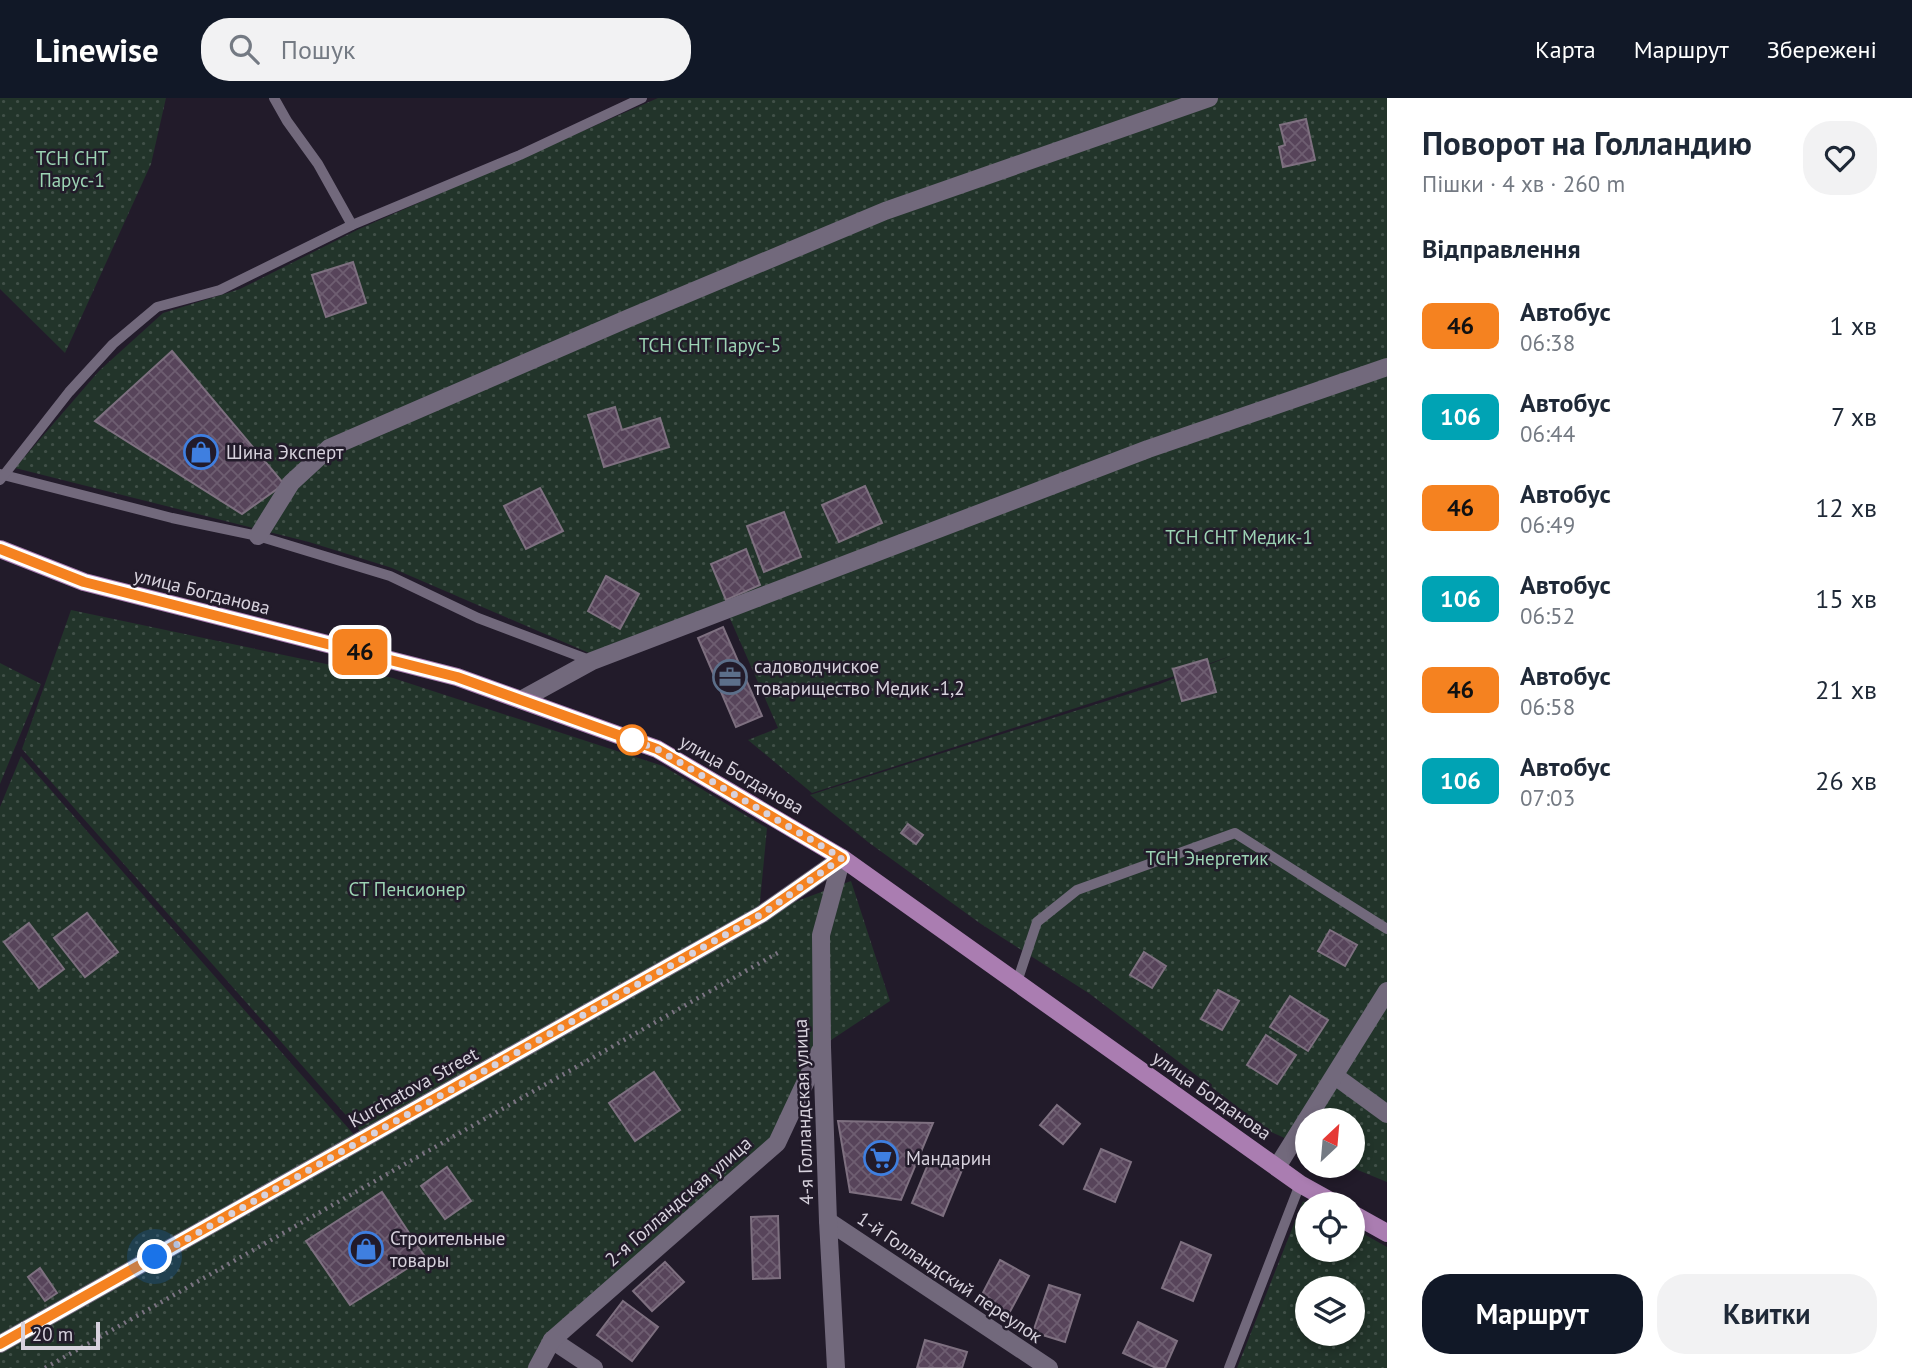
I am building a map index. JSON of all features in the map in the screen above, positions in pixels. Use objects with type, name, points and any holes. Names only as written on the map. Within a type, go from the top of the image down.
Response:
[{"type":"main road","name":"улица Богданова","points":[[0,549],[84,582],[457,677],[657,749],[842,858],[1314,1192]]},
{"type":"main road","points":[[1365,1221],[1387,1233]]},
{"type":"street","points":[[258,536],[291,483],[329,448],[885,211],[1209,98]]},
{"type":"street","points":[[521,700],[592,661],[1148,449],[1387,368]]},
{"type":"street","name":"4-я Голландская улица","points":[[836,1368],[821,1047],[821,935],[842,858]]},
{"type":"street","name":"Kurchatova Street","points":[[0,1344],[750,921],[842,858]]},
{"type":"street","points":[[1277,1167],[1387,991]]},
{"type":"street","name":"2-я Голландская улица","points":[[537,1368],[552,1340],[777,1143],[821,1047]]},
{"type":"street","points":[[1335,1076],[1387,1114]]},
{"type":"street","name":"1-й Голландский переулок","points":[[828,1221],[1049,1368]]},
{"type":"street","points":[[552,1340],[594,1368]]},
{"type":"lane","points":[[274,98],[325,175],[352,225]]},
{"type":"lane","points":[[592,661],[478,618],[390,576],[258,536],[1,476],[69,392],[113,344],[157,307],[220,290],[352,225],[520,155],[642,98]]},
{"type":"lane","points":[[1017,982],[1037,922],[1077,890],[1235,833],[1387,929]]},
{"type":"lane","points":[[1229,1368],[1300,1184]]},
{"type":"path","points":[[45,1368],[781,951]]},
{"type":"green space","name":"ТСН СНТ Парус-1","points":[[0,98],[166,98],[151,164],[65,353],[0,289]]},
{"type":"green space","name":"ТСН СНТ Парус-5","points":[[658,98],[1387,98],[1387,364],[589,653],[392,568],[309,542],[15,468],[99,371],[163,313],[240,289],[359,229]]},
{"type":"green space","points":[[1387,371],[1387,1182],[1365,1173],[1365,1108],[1295,1108],[1295,1143],[1269,1131],[1090,994],[981,924],[868,842],[810,795],[1160,684],[1233,655],[812,793],[748,740],[778,728],[728,614],[934,534]]},
{"type":"green space","name":"СТ Пенсионер","points":[[71,610],[393,678],[663,766],[767,828],[759,912],[367,1139],[22,749]]},
{"type":"green space","points":[[0,663],[41,684],[0,784]]},
{"type":"green space","points":[[21,756],[364,1146],[762,914],[851,881],[890,1001],[819,1048],[776,1141],[535,1368],[0,1368],[0,807]]},
{"type":"green space","points":[[1295,1221],[1295,1262],[1365,1262],[1365,1235],[1387,1247],[1387,1368],[1237,1368]]},
{"type":"building","points":[[1306,119],[1315,160],[1283,167],[1279,147],[1285,145],[1280,125]]},
{"type":"building","points":[[353,262],[366,303],[326,317],[312,275]]},
{"type":"building","name":"Шина Эксперт","points":[[172,351],[284,484],[242,514],[95,421]]},
{"type":"building","points":[[615,407],[622,430],[660,418],[669,447],[604,467],[588,415]]},
{"type":"building","points":[[865,486],[882,523],[839,542],[822,505]]},
{"type":"building","points":[[540,488],[563,531],[526,549],[504,506]]},
{"type":"building","points":[[784,512],[801,557],[764,572],[747,526]]},
{"type":"building","points":[[746,549],[760,585],[726,600],[711,564]]},
{"type":"building","points":[[606,576],[639,594],[620,629],[588,611]]},
{"type":"building","name":"садоводчиское товарищество Медик -1,2","points":[[723,627],[762,716],[736,727],[698,638]]},
{"type":"building","points":[[1207,659],[1216,692],[1182,701],[1173,669]]},
{"type":"building","points":[[908,824],[923,835],[916,844],[901,833]]},
{"type":"building","points":[[87,913],[118,952],[85,977],[54,938]]},
{"type":"building","points":[[29,923],[64,969],[39,988],[4,942]]},
{"type":"building","points":[[1330,930],[1357,945],[1345,966],[1318,951]]},
{"type":"building","points":[[1144,952],[1166,966],[1152,988],[1130,975]]},
{"type":"building","points":[[1218,990],[1239,1001],[1222,1030],[1201,1019]]},
{"type":"building","points":[[1290,996],[1328,1020],[1308,1051],[1270,1027]]},
{"type":"building","points":[[1266,1035],[1296,1055],[1277,1084],[1247,1065]]},
{"type":"building","points":[[654,1072],[680,1110],[635,1141],[609,1103]]},
{"type":"building","points":[[1057,1105],[1080,1124],[1063,1144],[1040,1125]]},
{"type":"building","name":"Мандарин","points":[[838,1121],[933,1123],[901,1200],[850,1192]]},
{"type":"building","points":[[1101,1149],[1131,1162],[1115,1202],[1084,1189]]},
{"type":"building","points":[[931,1157],[962,1170],[943,1216],[912,1203]]},
{"type":"building","points":[[447,1167],[471,1201],[445,1219],[421,1186]]},
{"type":"building","name":"Строительные товары","points":[[382,1192],[425,1257],[350,1305],[306,1241]]},
{"type":"building","points":[[778,1216],[780,1278],[753,1279],[751,1217]]},
{"type":"building","points":[[1181,1242],[1211,1255],[1193,1301],[1162,1288]]},
{"type":"building","points":[[1000,1260],[1029,1276],[1006,1319],[977,1304]]},
{"type":"building","points":[[665,1262],[684,1282],[652,1311],[633,1291]]},
{"type":"building","points":[[40,1268],[57,1293],[45,1301],[28,1277]]},
{"type":"building","points":[[1049,1285],[1080,1295],[1065,1342],[1033,1332]]},
{"type":"building","points":[[623,1301],[658,1327],[632,1361],[597,1335]]},
{"type":"building","points":[[1138,1322],[1177,1341],[1165,1368],[1156,1368],[1123,1353]]},
{"type":"building","points":[[925,1340],[967,1352],[962,1368],[917,1368]]},
{"type":"bus line","name":"46","points":[[0,549],[84,582],[457,677],[657,749],[842,858],[762,914],[0,1344]]},
{"type":"place","name":"Шина Эксперт","points":[[201,452]]},
{"type":"place","name":"садоводчиское товарищество Медик -1,2","points":[[730,677]]},
{"type":"place","name":"Мандарин","points":[[881,1158]]},
{"type":"place","name":"Строительные товары","points":[[366,1249]]},
{"type":"route","points":[[155,1257],[762,914],[842,858],[657,749],[632,740]]},
{"type":"park label","name":"ТСН СНТ Медик-1","points":[[1239,537]]},
{"type":"park label","name":"ТСН Энергетик","points":[[1207,858]]}]
